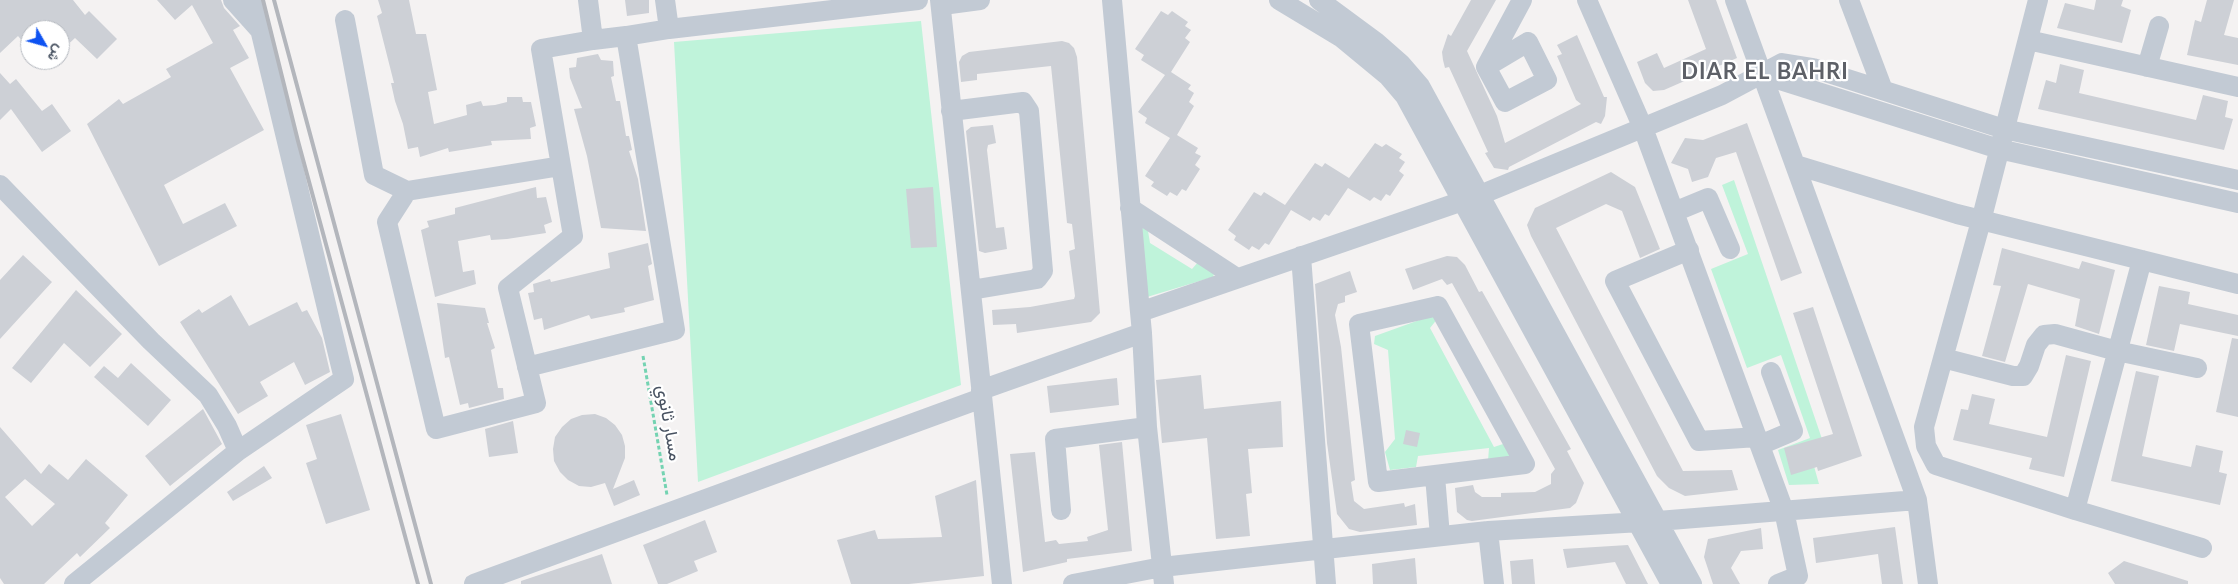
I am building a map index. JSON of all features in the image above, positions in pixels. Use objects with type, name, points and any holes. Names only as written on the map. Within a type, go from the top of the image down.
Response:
[{"type":"street","points":[[234,0],[260,31]]},
{"type":"street","points":[[74,584],[238,451],[344,379],[253,0]]},
{"type":"street","points":[[588,0],[593,40]]},
{"type":"street","points":[[666,0],[669,29]]},
{"type":"street","points":[[407,191],[387,222],[436,429],[536,403],[508,288],[572,236],[541,49],[669,29],[918,0]]},
{"type":"street","points":[[940,0],[1002,584]]},
{"type":"street","points":[[944,0],[950,4],[980,0]]},
{"type":"street","points":[[1112,0],[1142,333],[1147,427],[1163,576]]},
{"type":"street","points":[[1279,0],[1342,38],[1388,76],[1408,102],[1671,584]]},
{"type":"street","points":[[1319,0],[1376,42],[1401,64],[1420,86],[1692,584]]},
{"type":"street","points":[[1486,67],[1522,0]]},
{"type":"street","points":[[1587,0],[1643,128],[1784,511],[1798,576],[1778,584]]},
{"type":"street","points":[[1735,0],[1764,75],[1917,500],[1928,584]]},
{"type":"street","points":[[1849,0],[1883,90]]},
{"type":"street","points":[[2038,0],[1981,220],[1924,428],[1926,446],[1936,465],[2075,510],[2202,548]]},
{"type":"street","points":[[345,20],[374,175],[407,191],[561,166]]},
{"type":"street","points":[[2146,67],[2158,26]]},
{"type":"street","points":[[527,367],[675,330],[626,36]]},
{"type":"street","points":[[2028,40],[2238,87]]},
{"type":"street","points":[[1140,312],[1480,195],[1643,128],[1764,75],[1782,63],[1812,68],[2004,129],[2238,180]]},
{"type":"street","points":[[1764,75],[1999,149],[2238,202]]},
{"type":"street","points":[[951,111],[1023,102],[1029,111],[1043,271],[1037,279],[970,290]]},
{"type":"street","points":[[1796,165],[1981,220],[2238,284]]},
{"type":"street","points":[[0,185],[151,341],[208,395],[227,426],[238,451]]},
{"type":"street","points":[[1674,212],[1708,198],[1730,248]]},
{"type":"street","points":[[1130,208],[1237,278]]},
{"type":"street","points":[[1688,250],[1614,281],[1699,441],[1759,441],[1794,431],[1771,372]]},
{"type":"street","points":[[1301,256],[1326,584]]},
{"type":"street","points":[[2075,510],[2142,260]]},
{"type":"street","points":[[1438,306],[1525,464],[1435,476],[1378,482],[1359,324],[1438,306]]},
{"type":"street","points":[[474,584],[670,512],[1142,333]]},
{"type":"street","points":[[1943,358],[2013,376],[2023,376],[2029,366],[2036,345],[2044,335],[2055,334],[2117,351],[2197,368]]},
{"type":"street","points":[[1061,510],[1055,439],[1147,427]]},
{"type":"street","points":[[1435,476],[1440,536]]},
{"type":"street","points":[[1073,584],[1163,576],[1323,548],[1488,531],[1637,523],[1917,500]]},
{"type":"street","points":[[1488,531],[1494,584]]},
{"type":"path","name":"مسار ثانوي","points":[[640,338],[670,512]]},
{"type":"green space","points":[[921,21],[961,385],[698,482],[674,42]]},
{"type":"green space","points":[[1734,180],[1822,439],[1808,445],[1819,484],[1789,485],[1778,450],[1810,438],[1781,355],[1747,368],[1711,269],[1748,254],[1722,185]]},
{"type":"green space","points":[[1136,224],[1147,225],[1150,243],[1192,269],[1199,261],[1215,271],[1213,277],[1147,297]]},
{"type":"green space","points":[[1436,314],[1438,318],[1430,328],[1494,447],[1506,443],[1512,456],[1488,461],[1489,448],[1418,456],[1416,467],[1390,470],[1385,452],[1395,439],[1388,350],[1374,344],[1375,336]]},
{"type":"building","points":[[0,0],[73,0],[85,15],[89,11],[117,39],[97,59],[75,38],[70,43],[70,20],[20,20],[20,38],[18,36],[0,53]]},
{"type":"building","points":[[157,0],[221,0],[224,8],[240,26],[233,30],[249,58],[230,68],[264,130],[164,185],[183,224],[225,203],[237,226],[159,266],[87,124],[119,99],[123,104],[171,77],[166,69],[213,43],[192,5],[175,20]]},
{"type":"building","points":[[378,0],[409,0],[416,34],[426,34],[437,90],[428,92],[434,124],[467,115],[466,105],[481,101],[483,106],[495,105],[507,102],[507,97],[522,97],[523,102],[531,102],[536,126],[530,128],[531,139],[491,141],[492,145],[449,152],[448,148],[420,157],[418,147],[408,149],[403,124],[395,101],[391,83],[394,83],[377,16],[382,13]]},
{"type":"building","points":[[625,0],[649,0],[649,13],[627,16]]},
{"type":"building","points":[[1471,0],[1496,0],[1467,51],[1497,116],[1505,143],[1581,104],[1576,100],[1557,56],[1562,54],[1557,45],[1577,35],[1604,97],[1607,97],[1605,116],[1601,124],[1596,122],[1509,167],[1508,170],[1494,168],[1485,153],[1488,152],[1449,67],[1445,68],[1443,60],[1442,52],[1448,34],[1451,36]]},
{"type":"building","points":[[1688,0],[1716,0],[1737,58],[1664,90],[1653,91],[1645,83],[1637,62],[1657,53],[1664,68],[1706,49]]},
{"type":"building","points":[[2096,0],[2123,0],[2121,6],[2131,10],[2122,43],[2057,28],[2065,3],[2094,10]]},
{"type":"building","points":[[2207,0],[2234,0],[2224,35],[2238,38],[2238,65],[2187,55],[2195,20],[2201,22]]},
{"type":"building","points":[[1161,11],[1168,15],[1172,11],[1188,22],[1185,26],[1191,30],[1185,38],[1190,42],[1171,72],[1191,85],[1188,89],[1194,93],[1189,102],[1194,106],[1177,135],[1198,148],[1195,153],[1201,156],[1195,165],[1200,169],[1186,191],[1182,189],[1177,196],[1170,192],[1167,196],[1151,186],[1154,182],[1145,176],[1170,138],[1145,123],[1147,118],[1138,112],[1165,75],[1141,60],[1144,55],[1135,49]]},
{"type":"building","points":[[1062,41],[1069,43],[1074,48],[1077,57],[1100,313],[1091,322],[1017,333],[1016,324],[993,325],[992,310],[1030,307],[1074,299],[1075,296],[1069,251],[1075,249],[1072,224],[1067,223],[1051,66],[977,74],[977,80],[961,82],[959,62],[962,56],[969,52]]},
{"type":"building","points":[[598,54],[601,60],[613,61],[614,76],[611,77],[616,101],[620,101],[626,136],[629,136],[632,150],[629,151],[638,179],[646,231],[601,228],[587,156],[574,109],[582,108],[570,78],[569,68],[576,67],[577,58]]},
{"type":"building","points":[[2060,64],[2084,70],[2079,93],[2196,120],[2203,95],[2228,101],[2225,117],[2233,119],[2224,150],[2038,109],[2046,80],[2056,83]]},
{"type":"building","points":[[0,73],[10,84],[16,79],[42,111],[52,104],[71,131],[42,152],[11,109],[0,120]]},
{"type":"building","points":[[1747,123],[1802,273],[1781,281],[1736,152],[1716,158],[1708,177],[1692,182],[1688,169],[1671,163],[1685,138],[1703,140]]},
{"type":"building","points":[[993,125],[996,143],[988,145],[987,150],[996,228],[1004,227],[1007,249],[985,253],[979,251],[966,131],[971,127]]},
{"type":"building","points":[[1375,143],[1382,147],[1386,144],[1402,154],[1399,158],[1405,162],[1399,171],[1404,175],[1390,196],[1386,194],[1381,201],[1374,197],[1370,201],[1348,188],[1329,216],[1325,214],[1320,221],[1313,217],[1310,221],[1291,210],[1269,245],[1265,243],[1259,250],[1252,246],[1249,250],[1234,240],[1236,236],[1228,230],[1254,192],[1261,196],[1264,192],[1285,205],[1315,163],[1322,167],[1325,163],[1349,178]]},
{"type":"building","points":[[1611,172],[1635,187],[1660,249],[1640,258],[1622,211],[1606,204],[1556,228],[1683,471],[1732,470],[1738,490],[1685,496],[1669,488],[1657,476],[1531,236],[1527,225],[1535,208]]},
{"type":"building","points":[[536,187],[537,198],[546,197],[552,222],[544,225],[546,233],[491,240],[490,235],[458,241],[463,272],[474,270],[476,284],[435,297],[421,230],[429,227],[427,221],[455,214],[455,208]]},
{"type":"building","points":[[933,187],[937,247],[911,248],[906,189]]},
{"type":"building","points":[[648,243],[652,264],[648,266],[654,300],[624,308],[625,312],[591,319],[589,315],[544,330],[542,318],[534,320],[528,293],[534,292],[533,284],[550,279],[551,282],[610,268],[608,253]]},
{"type":"building","points":[[2002,248],[2079,269],[2082,261],[2115,270],[2099,334],[2075,326],[2080,299],[2028,284],[2005,362],[1982,356],[2001,286],[1993,285]]},
{"type":"building","points":[[23,255],[52,282],[0,339],[0,280]]},
{"type":"building","points":[[1447,256],[1457,257],[1465,265],[1479,292],[1482,291],[1571,449],[1567,451],[1584,483],[1576,503],[1570,508],[1472,521],[1467,520],[1457,512],[1455,488],[1473,485],[1475,492],[1482,497],[1501,497],[1501,493],[1535,492],[1551,484],[1551,474],[1555,469],[1452,283],[1447,285],[1442,279],[1413,290],[1405,269]]},
{"type":"building","points":[[1350,271],[1357,292],[1345,296],[1345,302],[1338,304],[1335,315],[1341,347],[1355,480],[1351,482],[1354,501],[1364,509],[1404,503],[1405,507],[1415,504],[1417,525],[1360,532],[1349,529],[1337,514],[1327,443],[1315,284]]},
{"type":"building","points":[[2159,286],[2190,292],[2188,304],[2238,315],[2238,336],[2180,324],[2174,351],[2146,345]]},
{"type":"building","points":[[76,290],[122,334],[90,367],[64,343],[31,383],[12,368]]},
{"type":"building","points":[[231,295],[249,326],[297,302],[302,312],[307,310],[322,338],[330,372],[305,385],[294,362],[260,382],[268,396],[238,414],[180,322],[199,309],[202,313]]},
{"type":"building","points":[[437,303],[485,308],[489,323],[487,323],[495,348],[491,350],[498,388],[503,388],[504,399],[469,408],[468,403],[460,405],[449,357],[445,358]]},
{"type":"building","points":[[1813,307],[1862,456],[1818,471],[1817,467],[1791,475],[1784,448],[1833,434],[1793,313]]},
{"type":"building","points":[[2232,338],[2238,339],[2238,417],[2216,412]]},
{"type":"building","points":[[2066,355],[2091,361],[2064,477],[2029,469],[2032,458],[1953,440],[1961,409],[1968,410],[1972,394],[1995,399],[1989,424],[2047,437]]},
{"type":"building","points":[[131,363],[171,400],[148,426],[94,377],[104,366],[118,378]]},
{"type":"building","points":[[2136,371],[2159,376],[2142,456],[2191,467],[2196,445],[2223,451],[2219,472],[2227,474],[2220,505],[2111,481]]},
{"type":"building","points":[[1201,375],[1204,409],[1281,401],[1283,447],[1248,449],[1252,493],[1246,494],[1250,536],[1216,539],[1207,438],[1162,443],[1156,380]]},
{"type":"building","points":[[1117,378],[1119,405],[1050,413],[1047,386]]},
{"type":"building","points":[[203,409],[222,444],[170,486],[145,456]]},
{"type":"building","points":[[341,414],[370,510],[326,524],[306,463],[317,459],[306,425]]},
{"type":"building","points":[[595,414],[606,418],[615,425],[622,435],[625,446],[625,458],[613,489],[634,480],[640,495],[614,506],[605,483],[591,487],[579,486],[568,480],[560,472],[554,461],[555,437],[562,427],[571,419],[582,415]]},
{"type":"building","points":[[513,421],[518,453],[489,457],[485,429]]},
{"type":"building","points":[[0,427],[41,474],[49,464],[68,480],[86,459],[128,495],[105,523],[110,528],[80,557],[77,553],[44,584],[4,584],[0,578]],"holes":[[[25,479],[55,504],[32,526],[5,497]]]},
{"type":"building","points":[[1406,430],[1420,433],[1417,447],[1403,444]]},
{"type":"building","points":[[1122,442],[1132,551],[1067,559],[1067,562],[1023,572],[1010,454],[1035,452],[1045,542],[1056,540],[1059,544],[1088,541],[1087,537],[1108,530],[1099,445]]},
{"type":"building","points":[[264,466],[272,478],[233,501],[227,492]]},
{"type":"building","points":[[976,480],[984,576],[909,584],[851,584],[837,540],[875,530],[878,539],[942,537],[935,496]]},
{"type":"building","points":[[705,520],[717,552],[694,561],[698,571],[667,584],[658,584],[643,545]]},
{"type":"building","points":[[1895,527],[1903,584],[1882,584],[1878,554],[1816,563],[1813,538]]},
{"type":"building","points":[[1761,528],[1763,549],[1741,551],[1731,568],[1740,584],[1713,584],[1704,557],[1708,539]]},
{"type":"building","points":[[1628,545],[1648,584],[1626,584],[1615,562],[1567,568],[1563,549]]},
{"type":"building","points":[[602,554],[612,584],[521,584],[521,581]]},
{"type":"building","points":[[1415,558],[1417,584],[1373,584],[1372,564]]},
{"type":"building","points":[[1533,559],[1535,584],[1512,584],[1510,561]]},
{"type":"building","points":[[2124,561],[2188,581],[2188,584],[2115,584],[2108,573]]},
{"type":"railway","points":[[263,0],[298,141],[418,584]]},
{"type":"railway","points":[[274,0],[431,584]]},
{"type":"district","name":"DIAR EL BAHRI","points":[[1765,72]]}]
